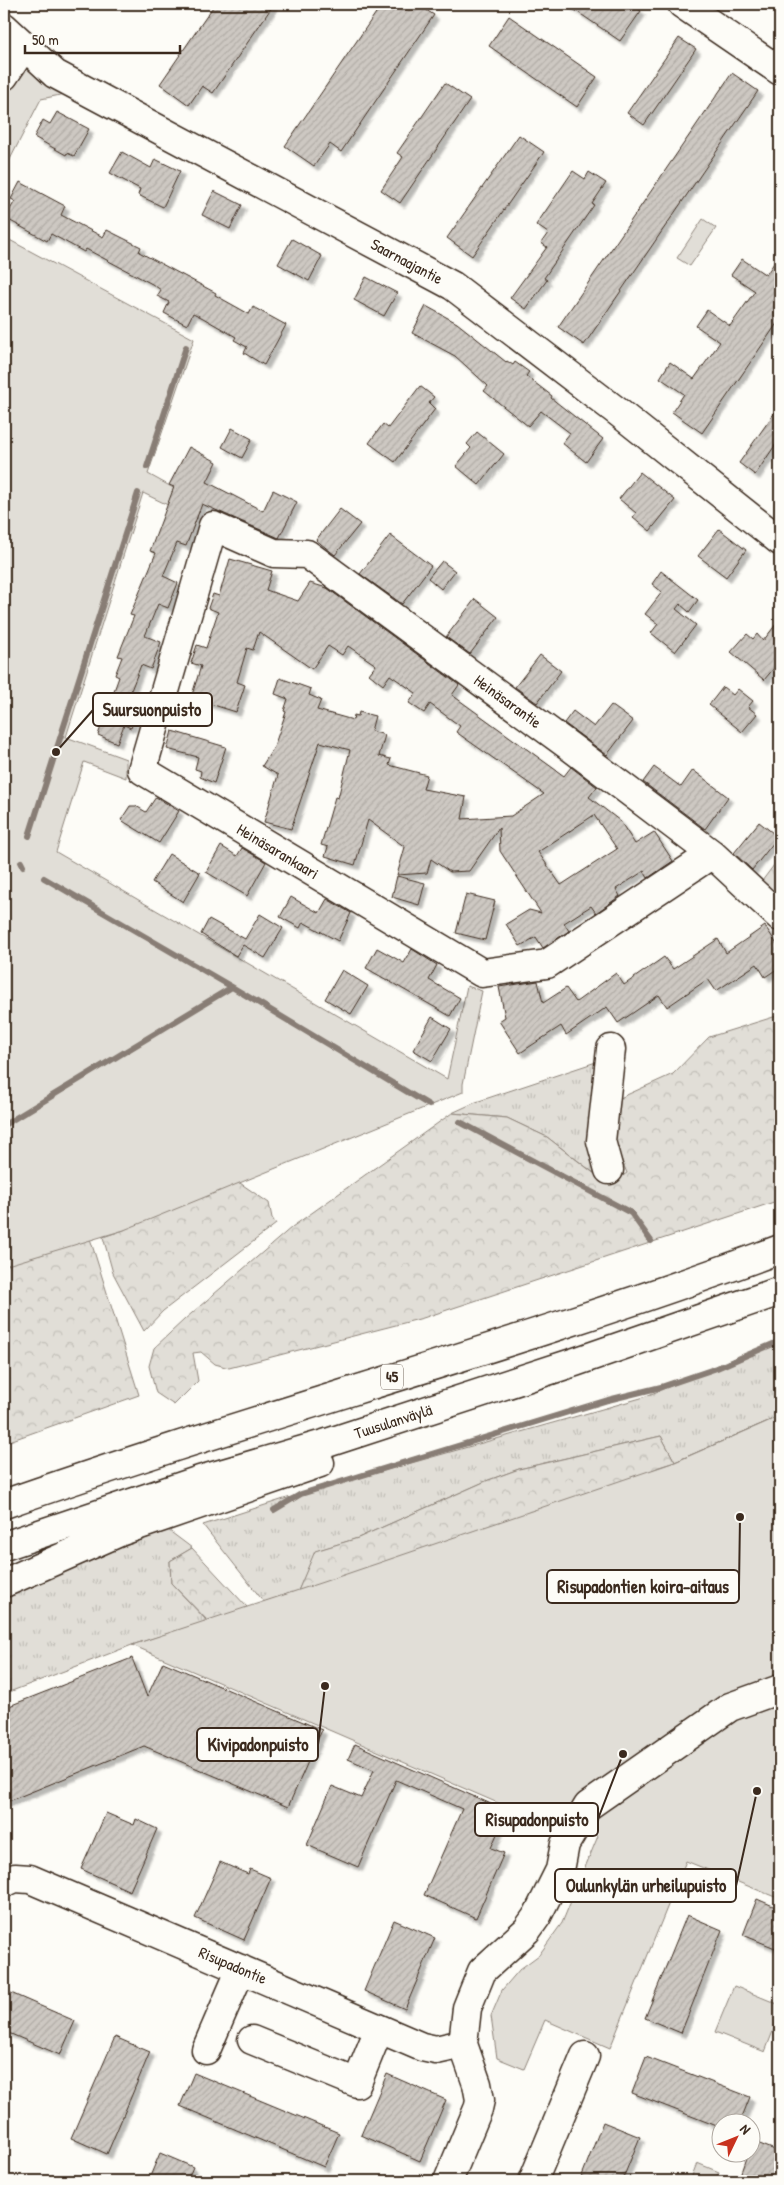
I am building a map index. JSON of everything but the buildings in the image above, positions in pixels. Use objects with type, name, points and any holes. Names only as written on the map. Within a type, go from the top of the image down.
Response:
[{"type":"main road","points":[[682,4],[780,71]]},
{"type":"main road","name":"Saarnaajantie","points":[[4,28],[54,74],[453,286],[618,412],[780,541]]},
{"type":"main road","points":[[4,76],[24,46]]},
{"type":"main road","name":"Heinäsarantie","points":[[213,526],[274,553],[307,554],[569,746],[712,854],[780,917]]},
{"type":"main road","name":"Heinäsarankaari","points":[[213,526],[142,770],[482,973],[547,964],[712,854]]},
{"type":"main road","points":[[609,1170],[601,1141],[611,1049]]},
{"type":"main road","name":"45","points":[[4,1504],[201,1438],[676,1288],[780,1249]]},
{"type":"main road","name":"Tuusulanväylä","points":[[4,1546],[200,1480],[324,1444],[575,1362],[780,1291]]},
{"type":"main road","points":[[4,1583],[122,1531],[351,1452],[419,1412]]},
{"type":"main road","points":[[448,2181],[480,2100],[477,2084],[463,2044],[467,2008],[482,1970],[527,1930],[537,1916],[560,1870],[565,1844],[588,1806],[730,1707],[780,1689]]},
{"type":"main road","name":"Risupadontie","points":[[4,1883],[15,1878],[30,1879],[422,2047],[436,2050],[463,2044]]},
{"type":"main road","points":[[206,2050],[241,1969]]},
{"type":"main road","points":[[252,2040],[357,2083],[379,2029]]},
{"type":"main road","points":[[533,2181],[584,2056]]},
{"type":"green space","points":[[4,53],[65,94],[41,99],[4,171]]},
{"type":"green space","points":[[703,219],[716,228],[690,266],[677,258]]},
{"type":"green space","points":[[4,237],[194,339],[148,474],[199,502],[197,519],[143,493],[66,737],[126,759],[126,778],[84,762],[56,852],[447,1079],[467,986],[482,991],[463,1092],[124,1230],[4,1266]]},
{"type":"green space","points":[[780,857],[780,899],[762,881]]},
{"type":"green space","points":[[780,1015],[780,1200],[423,1318],[229,1368],[215,1364],[201,1352],[193,1353],[198,1381],[174,1405],[156,1393],[149,1366],[154,1348],[292,1227],[452,1113],[507,1118],[547,1137],[609,1185],[627,1173],[607,1125],[620,1098],[673,1074],[709,1037]]},
{"type":"green space","points":[[602,1060],[594,1173],[547,1137],[507,1118],[452,1113],[476,1102]]},
{"type":"green space","points":[[224,1172],[269,1203],[272,1218],[276,1224],[163,1311],[144,1331],[113,1273],[103,1237],[124,1230]]},
{"type":"green space","points":[[4,1232],[88,1232],[139,1395],[4,1443]]},
{"type":"green space","points":[[780,1342],[780,1416],[675,1462],[661,1436],[519,1469],[486,1481],[358,1538],[316,1551],[298,1591],[264,1602],[203,1525],[284,1499],[641,1398]]},
{"type":"green space","points":[[780,1416],[780,1899],[686,1861],[610,2048],[545,2020],[524,2069],[497,2058],[491,2016],[502,1990],[520,1969],[539,1955],[562,1923],[598,1836],[539,1811],[535,1819],[132,1645],[675,1462]]},
{"type":"green space","points":[[661,1436],[675,1462],[659,1467],[505,1541],[264,1602],[298,1591],[315,1551],[358,1538],[486,1481],[519,1469]]},
{"type":"green space","points":[[168,1530],[192,1548],[170,1561],[171,1583],[207,1621],[132,1645],[4,1694],[4,1597],[59,1571]]},
{"type":"green space","points":[[192,1548],[247,1607],[247,1661],[171,1583],[170,1561]]},
{"type":"green space","points":[[734,1986],[780,2005],[780,2013],[765,2052],[715,2032]]},
{"type":"green space","points":[[697,2163],[719,2172],[715,2181],[690,2181]]},
{"type":"waterway","points":[[147,467],[186,347]]},
{"type":"waterway","points":[[29,836],[138,493]]},
{"type":"waterway","points":[[21,862],[23,866]]},
{"type":"waterway","points":[[44,878],[232,987]]},
{"type":"waterway","points":[[4,1125],[232,987],[429,1105]]},
{"type":"waterway","points":[[460,1122],[631,1213],[651,1241]]},
{"type":"waterway","points":[[274,1510],[301,1494],[608,1400],[661,1387],[717,1368],[780,1341]]},
{"type":"place","name":"Suursuonpuisto","points":[[56,752]]},
{"type":"place","name":"Risupadontien koira-aitaus","points":[[740,1517]]},
{"type":"place","name":"Kivipadonpuisto","points":[[325,1686]]},
{"type":"place","name":"Risupadonpuisto","points":[[623,1754]]},
{"type":"place","name":"Oulunkylän urheilupuisto","points":[[757,1791]]}]
